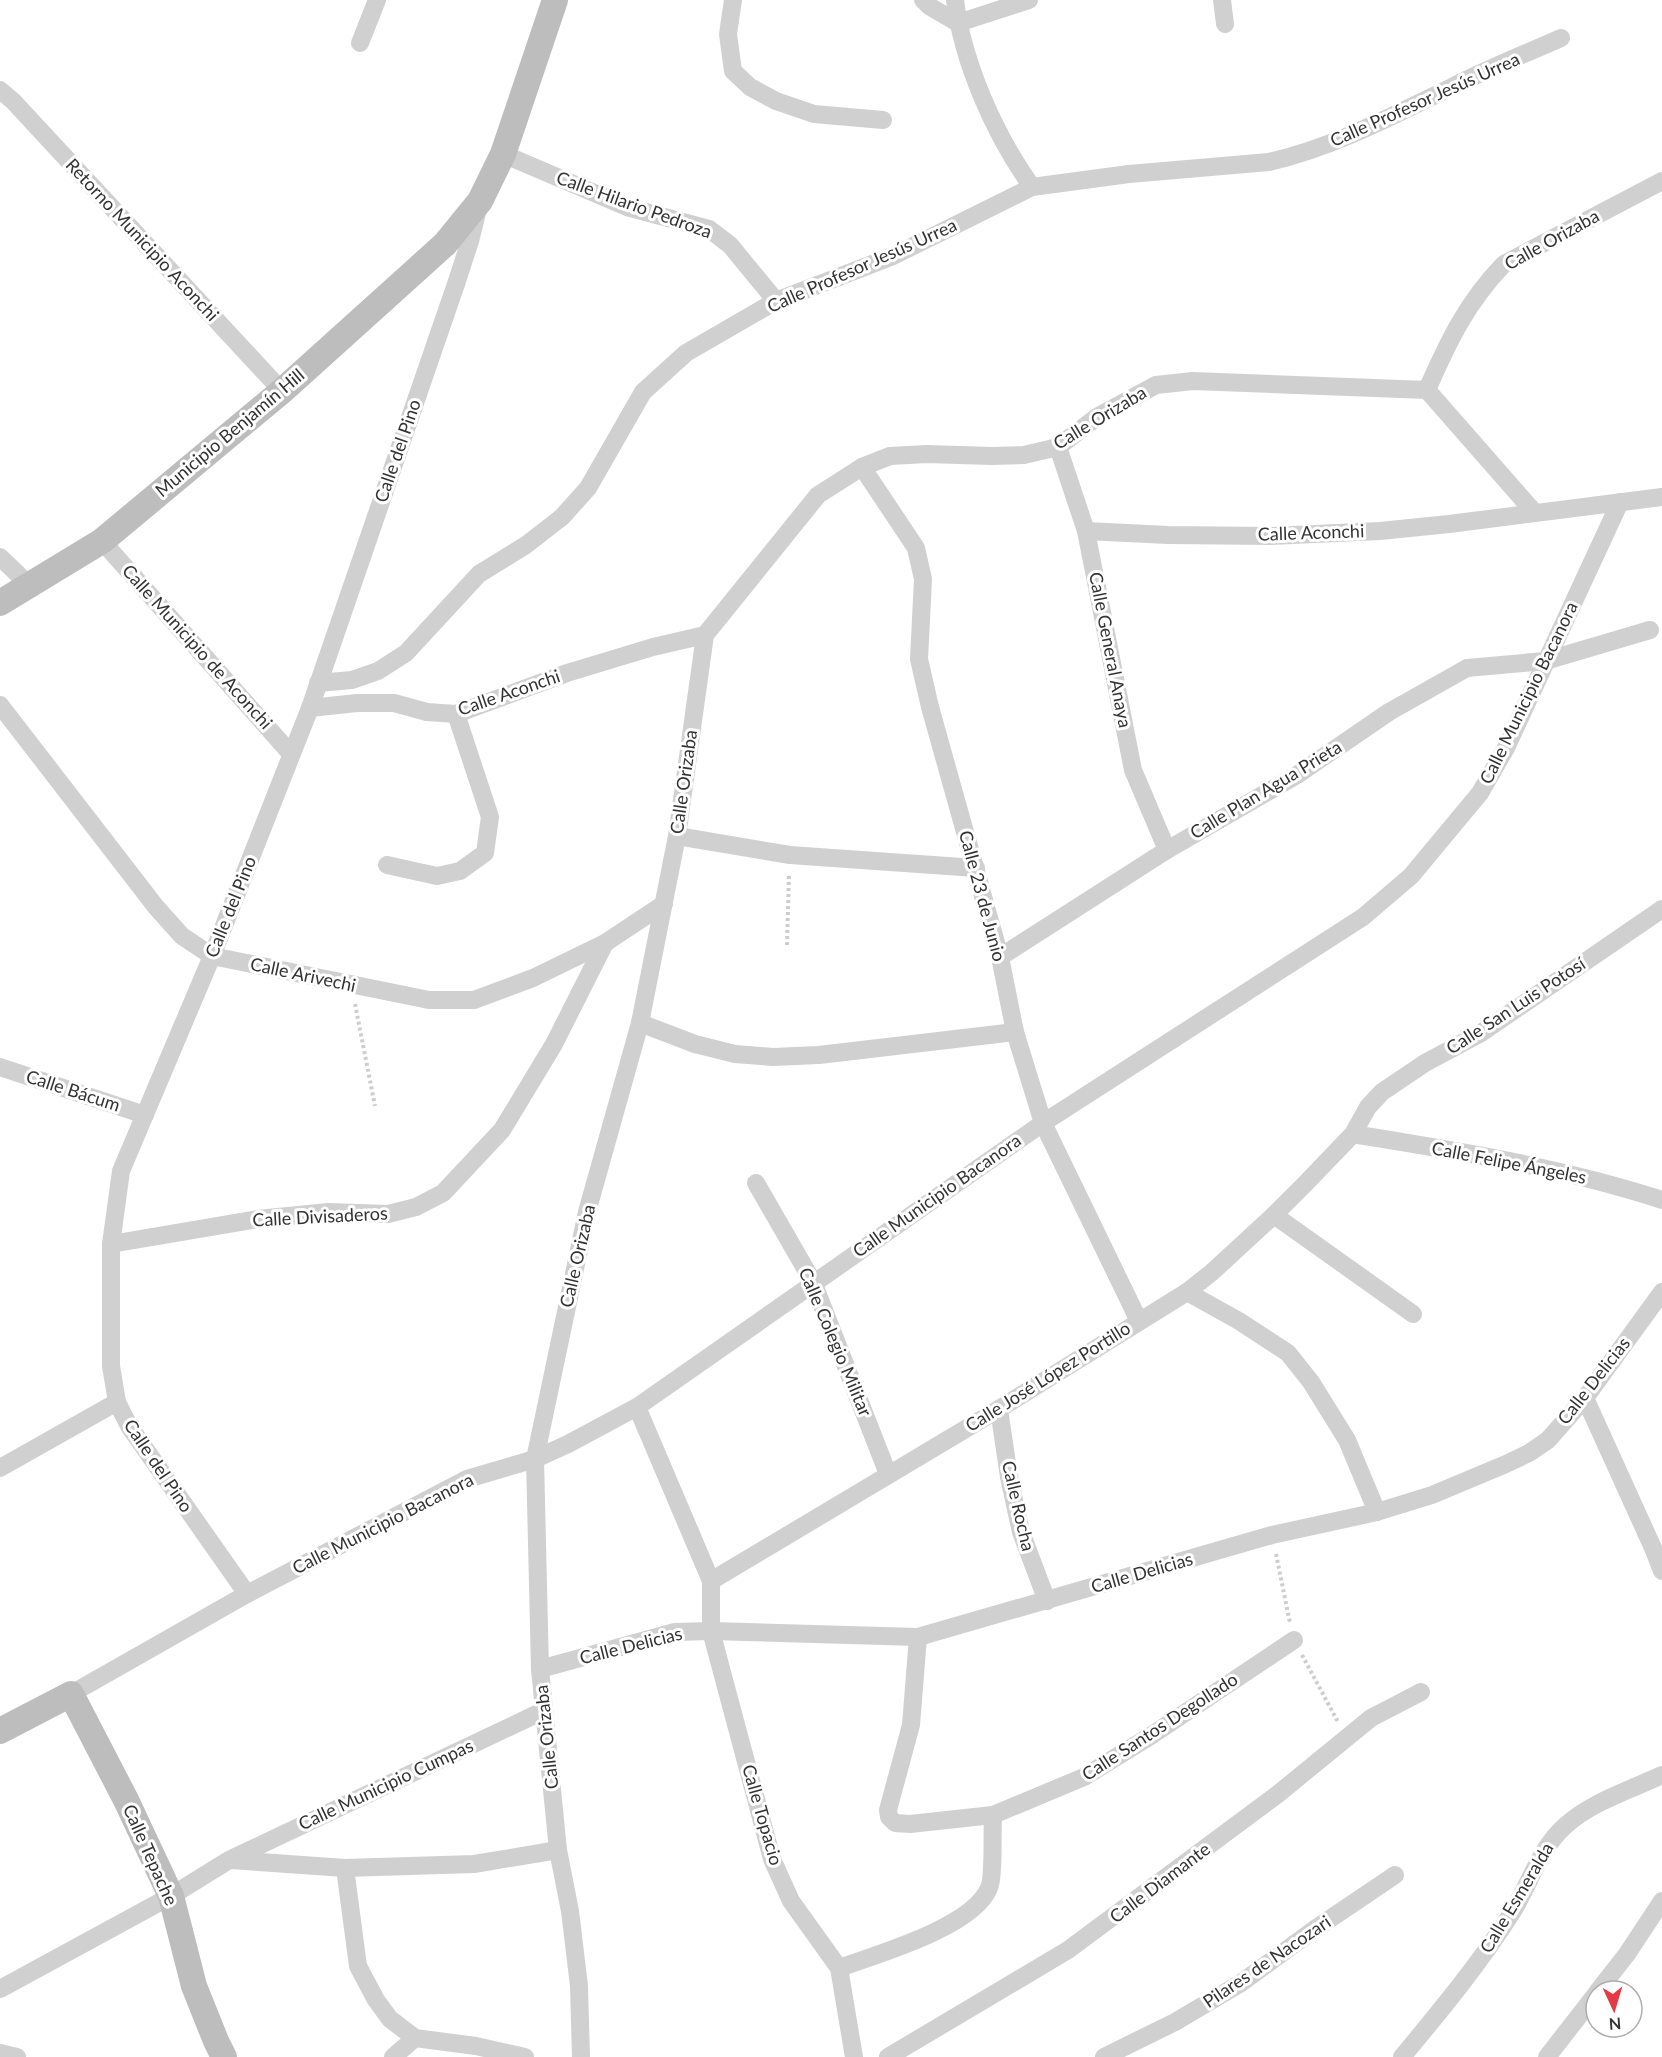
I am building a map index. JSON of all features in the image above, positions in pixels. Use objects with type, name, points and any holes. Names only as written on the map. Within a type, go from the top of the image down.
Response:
[{"type":"street","points":[[360,43],[377,0]]},
{"type":"street","name":"Calle del Pino","points":[[247,1594],[129,1426],[117,1402],[111,1366],[111,1244],[121,1171],[212,956],[310,708],[456,284],[480,201],[503,154],[555,0]]},
{"type":"street","points":[[733,0],[728,34],[733,70],[750,87],[776,101],[814,114],[883,120]]},
{"type":"street","points":[[923,0],[958,23],[1029,0]]},
{"type":"street","points":[[955,0],[968,63],[1012,159],[1032,187]]},
{"type":"street","points":[[1222,0],[1225,24]]},
{"type":"street","name":"Calle Profesor Jesús Urrea","points":[[318,683],[352,680],[378,671],[406,653],[479,574],[526,545],[562,517],[588,488],[643,392],[686,353],[776,301],[893,256],[1032,187],[1129,174],[1269,162],[1291,157],[1357,134],[1454,86],[1561,38]]},
{"type":"street","name":"Retorno Municipio Aconchi","points":[[0,90],[13,100],[282,391]]},
{"type":"street","name":"Calle Hilario Pedroza","points":[[503,154],[627,207],[709,229],[730,245],[776,301]]},
{"type":"street","name":"Calle Orizaba","points":[[581,2057],[579,1986],[570,1911],[558,1850],[543,1711],[535,1459],[587,1212],[640,1023],[676,836],[705,635],[818,495],[862,467],[890,456],[1024,455],[1058,447],[1097,417],[1156,385],[1193,381],[1427,390],[1464,313],[1485,283],[1504,264],[1662,181]]},
{"type":"street","name":"Calle del Pino","points":[[445,244],[480,201]]},
{"type":"street","name":"Municipio Benjamín Hill","points":[[0,603],[102,541],[282,391],[445,244]]},
{"type":"street","points":[[1427,390],[1534,512],[1662,496]]},
{"type":"street","name":"Calle General Anaya","points":[[1058,447],[1086,531],[1133,770],[1167,850]]},
{"type":"street","name":"Calle 23 de Junio","points":[[862,467],[916,548],[923,579],[919,659],[945,764],[1000,957],[1015,1032],[1043,1123],[1139,1321]]},
{"type":"street","name":"Calle Municipio Bacanora","points":[[71,1694],[247,1594],[467,1479],[535,1459],[637,1407],[1043,1123],[1364,917],[1410,876],[1480,793],[1506,748],[1620,502]]},
{"type":"street","name":"Calle Aconchi","points":[[1086,531],[1168,535],[1292,535],[1380,531],[1534,512]]},
{"type":"street","name":"Calle Municipio de Aconchi","points":[[102,541],[291,754]]},
{"type":"street","points":[[0,557],[30,586]]},
{"type":"street","name":"Calle Plan Agua Prieta","points":[[1000,957],[1167,850],[1297,776],[1389,712],[1467,668],[1545,661],[1650,630]]},
{"type":"street","name":"Calle Aconchi","points":[[310,708],[394,703],[427,712],[456,714],[567,673],[653,647],[705,635]]},
{"type":"street","name":"Calle Arivechi","points":[[0,705],[156,907],[182,936],[212,956],[429,1000],[474,1000],[533,978],[605,943],[664,904]]},
{"type":"street","points":[[387,865],[437,876],[460,871],[485,853],[490,817],[456,714]]},
{"type":"street","points":[[676,836],[790,855],[976,868]]},
{"type":"street","name":"Calle San Luis Potosí","points":[[1353,1134],[1368,1107],[1382,1092],[1425,1063],[1480,1033],[1662,909]]},
{"type":"street","name":"Calle Divisaderos","points":[[111,1244],[258,1218],[328,1212],[388,1214],[416,1207],[443,1193],[502,1130],[554,1044],[605,943]]},
{"type":"street","points":[[640,1023],[695,1044],[735,1054],[773,1057],[819,1055],[1015,1032]]},
{"type":"street","name":"Calle Bácum","points":[[0,1067],[145,1115]]},
{"type":"street","name":"Calle Felipe Ángeles","points":[[1353,1134],[1507,1159],[1618,1186],[1662,1200]]},
{"type":"street","name":"Calle José López Portillo","points":[[711,1581],[999,1409],[1187,1292],[1274,1215],[1353,1134]]},
{"type":"street","name":"Calle Colegio Militar","points":[[756,1183],[813,1282],[888,1474]]},
{"type":"street","points":[[1274,1215],[1413,1314]]},
{"type":"street","points":[[1187,1292],[1288,1353],[1311,1383],[1347,1440],[1377,1512]]},
{"type":"street","name":"Calle Delicias","points":[[540,1669],[675,1632],[918,1637],[1272,1535],[1377,1512],[1432,1495],[1506,1464],[1529,1453],[1548,1440],[1585,1398],[1662,1292]]},
{"type":"street","points":[[1585,1398],[1662,1571]]},
{"type":"street","points":[[0,1468],[117,1402]]},
{"type":"street","points":[[637,1407],[711,1581]]},
{"type":"street","name":"Calle Rocha","points":[[999,1409],[1021,1532],[1047,1601]]},
{"type":"street","name":"Calle Topacio","points":[[711,1581],[711,1631],[772,1859],[791,1901],[839,1968],[855,2057]]},
{"type":"street","name":"Calle Santos Degollado","points":[[918,1637],[911,1725],[888,1810],[895,1823],[910,1824],[993,1815],[1084,1777],[1152,1735],[1294,1640]]},
{"type":"street","name":"Calle Diamante","points":[[888,2057],[1068,1950],[1278,1794],[1371,1718],[1421,1692]]},
{"type":"street","points":[[0,1731],[71,1694]]},
{"type":"street","name":"Calle Tepache","points":[[71,1694],[126,1800],[171,1896],[194,1986],[224,2057]]},
{"type":"street","name":"Calle Municipio Cumpas","points":[[0,1989],[171,1896],[229,1860],[543,1711]]},
{"type":"street","name":"Calle Esmeralda","points":[[1402,2057],[1471,1972],[1514,1910],[1549,1844],[1564,1827],[1582,1812],[1662,1775]]},
{"type":"street","points":[[839,1968],[919,1938],[965,1916],[979,1904],[990,1887],[993,1815]]},
{"type":"street","points":[[229,1860],[345,1868],[474,1864],[558,1850]]},
{"type":"street","points":[[345,1868],[358,1966],[376,2000],[390,2019],[416,2038],[476,2046],[525,2057]]},
{"type":"street","name":"Pilares de Nacozari","points":[[1104,2057],[1175,2022],[1241,1983],[1395,1875]]},
{"type":"street","points":[[1607,1979],[1662,1901]]},
{"type":"street","points":[[1547,2057],[1584,2009]]},
{"type":"street","points":[[393,2057],[416,2038]]},
{"type":"street","points":[[0,2053],[17,2057]]},
{"type":"path","points":[[787,945],[790,855]]},
{"type":"path","points":[[352,986],[375,1106]]}]
